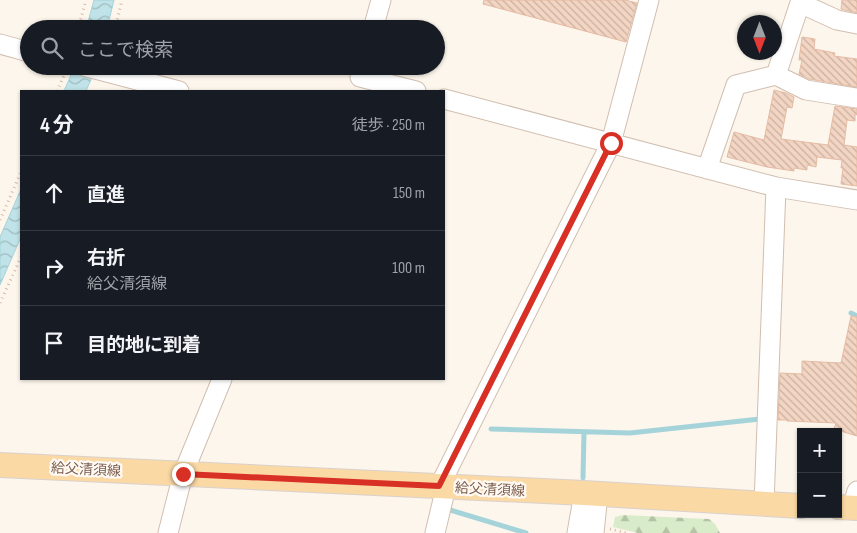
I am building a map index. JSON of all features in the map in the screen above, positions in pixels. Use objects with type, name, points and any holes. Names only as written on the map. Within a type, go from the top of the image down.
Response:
[{"type":"main road","name":"給父清須線","points":[[0,465],[797,506]]},
{"type":"street","points":[[375,20],[381,0]]},
{"type":"street","points":[[434,533],[443,487],[611,143],[649,0]]},
{"type":"street","points":[[776,75],[801,2],[838,20],[857,24]]},
{"type":"street","points":[[0,44],[20,50]]},
{"type":"street","points":[[118,75],[175,90]]},
{"type":"street","points":[[707,169],[736,85],[776,75],[806,90],[857,98]]},
{"type":"street","points":[[359,78],[412,90]]},
{"type":"street","points":[[445,98],[776,187],[857,200]]},
{"type":"street","points":[[764,504],[776,187]]},
{"type":"street","points":[[168,533],[183,474],[222,380]]},
{"type":"street","points":[[577,533],[591,494]]},
{"type":"street","points":[[591,494],[594,533]]},
{"type":"path","points":[[80,20],[86,0]]},
{"type":"path","points":[[117,20],[122,0]]},
{"type":"path","points":[[57,90],[64,75]]},
{"type":"path","points":[[0,220],[20,174]]},
{"type":"path","points":[[0,303],[20,259]]},
{"type":"green space","points":[[623,515],[709,519],[715,524],[720,533],[638,533],[613,527],[615,517]]},
{"type":"water","points":[[94,0],[114,0],[109,20],[88,20]]},
{"type":"water","points":[[71,75],[93,75],[86,90],[64,90]]},
{"type":"water","points":[[20,191],[20,239],[0,285],[0,237]]},
{"type":"building","points":[[484,0],[625,0],[637,3],[626,42],[483,4]]},
{"type":"building","points":[[842,0],[857,0],[857,13],[841,9]]},
{"type":"building","points":[[802,37],[815,39],[814,49],[835,53],[834,56],[857,59],[857,87],[809,79],[799,74],[802,60],[799,60]]},
{"type":"building","points":[[774,90],[794,97],[792,108],[787,107],[781,139],[828,145],[835,106],[857,109],[855,121],[847,120],[844,145],[857,147],[857,186],[841,184],[842,160],[817,157],[816,167],[807,165],[807,170],[794,168],[794,171],[767,167],[727,157],[734,132],[764,140]]},
{"type":"building","points":[[851,316],[857,317],[857,436],[842,431],[842,428],[834,428],[836,423],[778,420],[780,373],[802,374],[802,361],[841,363]]},
{"type":"waterway","points":[[851,313],[857,316]]},
{"type":"waterway","points":[[491,429],[630,433],[760,419]]},
{"type":"waterway","points":[[583,478],[584,432]]},
{"type":"waterway","points":[[447,508],[526,533]]},
{"type":"route","points":[[183,474],[439,486],[611,143]]}]
